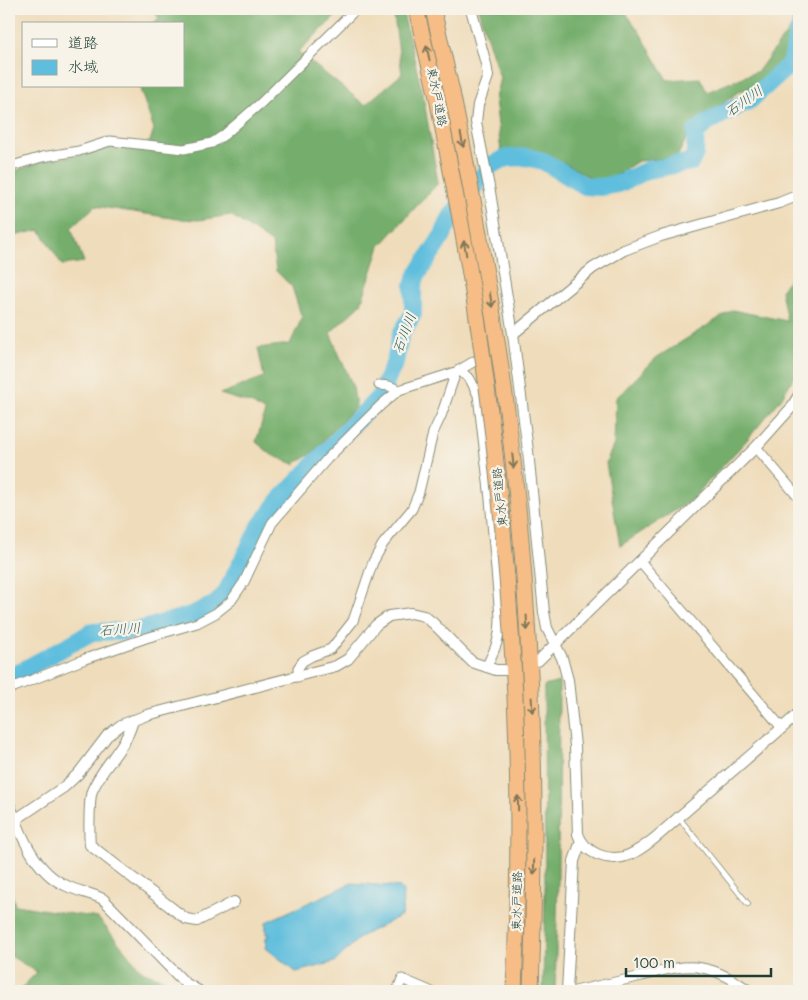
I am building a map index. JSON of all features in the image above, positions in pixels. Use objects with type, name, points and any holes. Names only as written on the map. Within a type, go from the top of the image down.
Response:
[{"type":"highway","name":"東水戸道路","points":[[416,9],[437,97],[471,281],[491,420],[505,550],[509,666],[516,715],[518,809],[517,924],[514,991]]},
{"type":"highway","name":"東水戸道路","points":[[433,9],[452,92],[479,230],[508,419],[534,659],[535,809],[531,991]]},
{"type":"street","points":[[9,168],[42,156],[79,151],[110,141],[184,149],[212,143],[224,136],[262,102],[356,9]]},
{"type":"street","points":[[471,9],[488,76],[478,105],[476,122],[490,192],[513,334],[528,451],[544,612],[547,628],[566,667],[568,680],[575,746],[578,834],[581,841],[589,850],[608,858],[631,855],[642,848],[799,713]]},
{"type":"street","points":[[9,689],[102,653],[197,623],[216,614],[231,600],[244,582],[272,523],[327,459],[381,405],[399,390],[458,371],[482,357],[593,268],[624,250],[661,236],[799,196]]},
{"type":"street","points":[[458,371],[470,379],[478,395],[491,509],[500,635],[496,649],[486,667]]},
{"type":"street","points":[[298,677],[298,668],[303,661],[331,649],[353,621],[372,562],[383,544],[412,509],[433,433],[458,371]]},
{"type":"street","points":[[380,385],[399,390]]},
{"type":"street","points":[[534,659],[556,645],[756,447],[791,408],[799,395]]},
{"type":"street","points":[[756,447],[799,498]]},
{"type":"street","points":[[640,561],[782,728]]},
{"type":"street","points":[[15,820],[64,786],[78,774],[107,736],[133,720],[336,666],[348,659],[376,625],[389,616],[399,613],[412,613],[424,616],[472,662],[486,667],[509,666]]},
{"type":"street","points":[[133,720],[124,741],[92,792],[90,845],[186,919],[197,921],[234,902]]},
{"type":"street","points":[[9,803],[25,844],[53,879],[103,900],[186,983],[199,991]]},
{"type":"street","points":[[568,991],[574,861],[581,841]]},
{"type":"street","points":[[575,991],[660,971],[691,967],[701,967],[715,971],[750,991]]},
{"type":"street","points":[[397,991],[402,979],[430,991]]},
{"type":"lane","points":[[678,817],[748,904]]},
{"type":"green space","points":[[152,9],[333,9],[338,14],[298,52],[365,105],[402,74],[393,9],[402,9],[423,95],[438,183],[380,246],[361,304],[330,333],[353,387],[356,407],[310,455],[294,464],[272,455],[256,442],[265,412],[253,404],[220,394],[264,377],[258,348],[290,344],[302,318],[292,287],[276,271],[272,243],[231,215],[199,220],[178,219],[95,206],[71,228],[84,262],[62,265],[40,230],[9,237],[9,173],[43,161],[87,154],[115,146],[147,150],[154,129],[140,88],[185,88],[185,22],[154,22],[159,18]]},
{"type":"green space","points":[[478,9],[623,9],[639,31],[667,80],[700,78],[707,92],[758,71],[793,25],[792,9],[799,9],[799,24],[790,51],[767,81],[738,92],[708,115],[688,135],[677,157],[638,161],[602,184],[564,163],[501,152],[495,98],[500,78]]},
{"type":"green space","points":[[799,265],[799,368],[781,399],[746,441],[691,500],[620,546],[606,463],[614,444],[616,398],[656,358],[732,310],[787,321],[781,291]]},
{"type":"green space","points":[[559,682],[558,880],[555,991],[543,991],[545,890],[544,686]]},
{"type":"green space","points":[[9,882],[15,905],[98,918],[142,971],[175,984],[182,991],[19,991],[37,972],[9,955]]},
{"type":"water","points":[[352,883],[400,887],[403,890],[402,915],[360,937],[335,962],[296,972],[266,948],[266,937],[268,937],[268,934],[266,934],[266,922]]},
{"type":"waterway","name":"石川川","points":[[9,678],[92,632],[144,629],[191,615],[216,604],[225,594],[260,526],[280,500],[383,393],[386,381],[395,362],[401,334],[413,314],[413,285],[417,275],[443,235],[451,217],[491,165],[506,158],[527,157],[543,161],[585,186],[600,187],[618,184],[648,170],[691,162],[695,153],[696,132],[710,121],[750,100],[788,66],[793,57],[799,30]]}]
